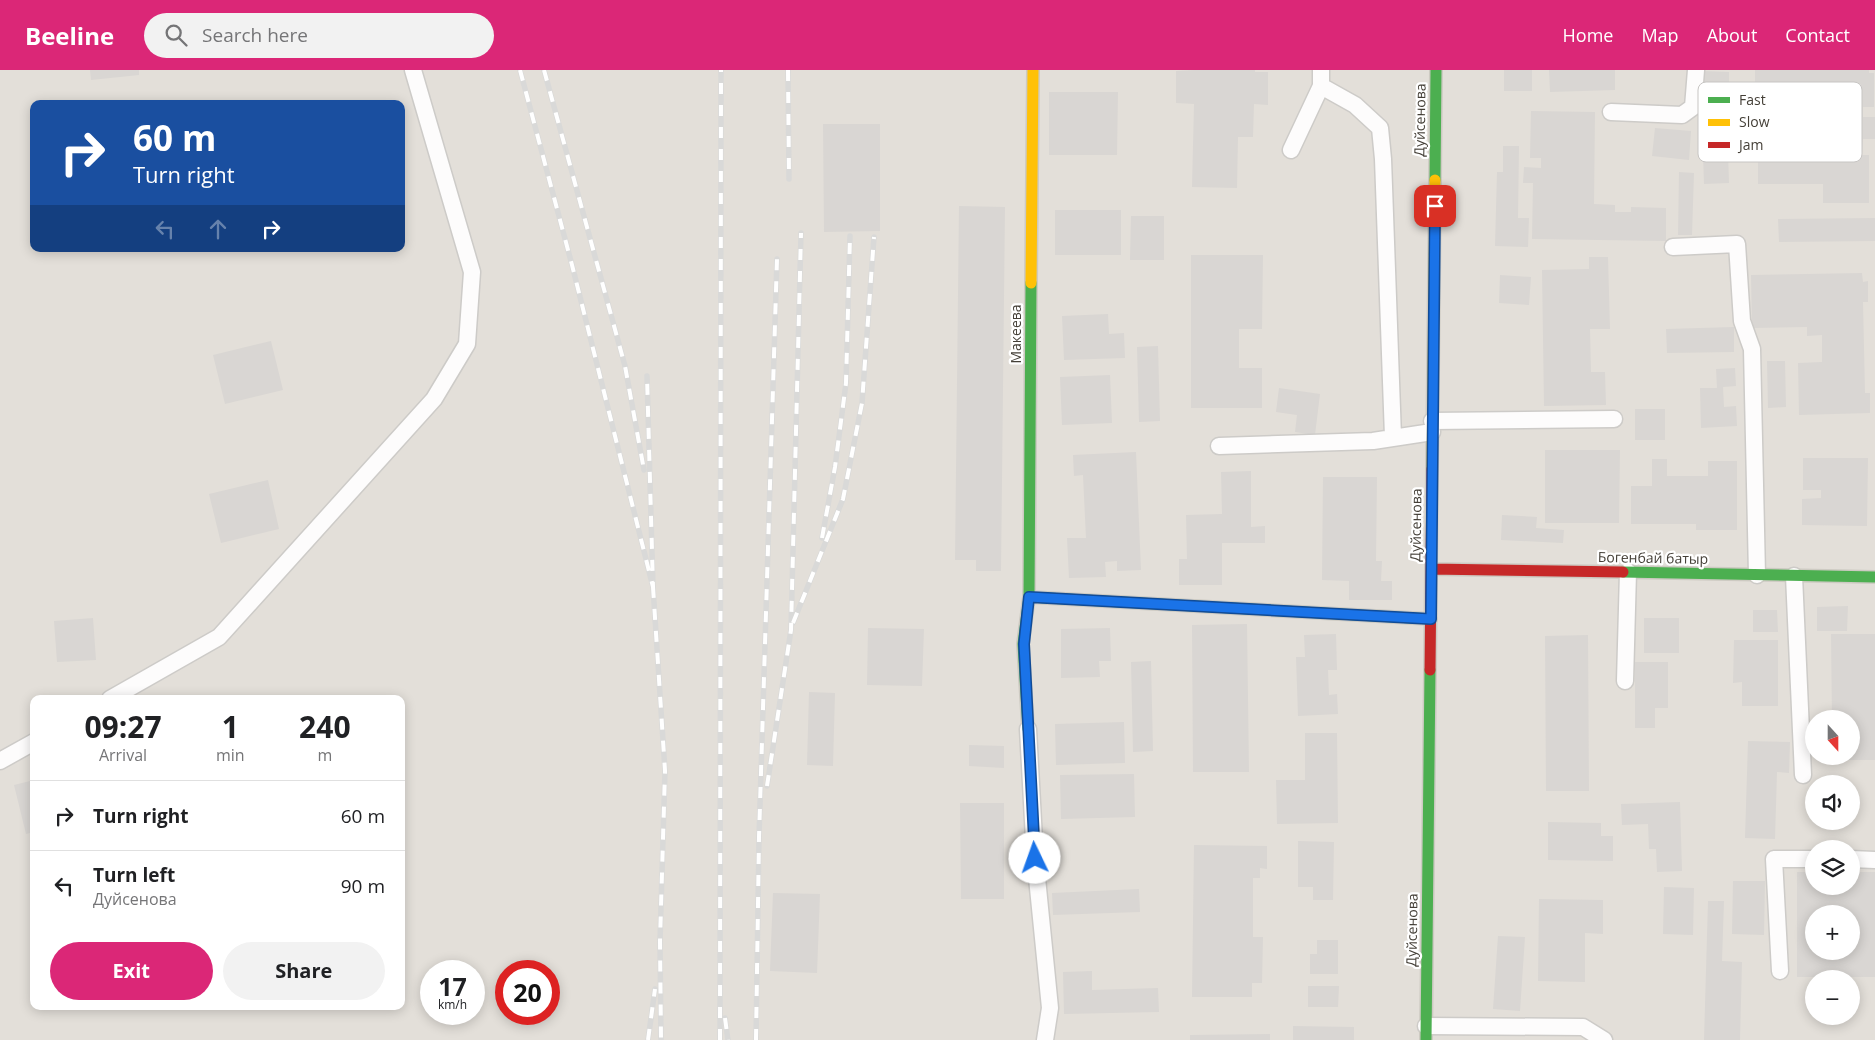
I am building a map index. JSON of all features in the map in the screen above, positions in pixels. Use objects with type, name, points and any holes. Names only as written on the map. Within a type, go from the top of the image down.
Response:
[{"type":"street","name":"Макеева","points":[[1028,729],[1024,644],[1029,597],[1033,70]]},
{"type":"street","name":"Дуйсенова","points":[[1426,1033],[1436,70]]},
{"type":"street","name":"Богенбай батыр","points":[[1431,569],[1875,577]]},
{"type":"street","points":[[1029,597],[1431,619]]},
{"type":"lane","points":[[117,695],[219,637],[434,399],[466,344],[472,272],[413,70]]},
{"type":"lane","points":[[1610,112],[1682,115],[1693,107],[1696,70]]},
{"type":"lane","points":[[1291,150],[1321,78],[1355,104],[1380,128],[1383,159],[1393,437]]},
{"type":"lane","points":[[1673,247],[1737,244],[1742,321],[1752,349],[1757,575]]},
{"type":"lane","points":[[1219,446],[1373,441],[1432,426],[1614,419]]},
{"type":"lane","points":[[1625,682],[1628,572]]},
{"type":"lane","points":[[1794,576],[1802,775]]},
{"type":"lane","points":[[1028,729],[1035,858],[1050,1008],[1045,1040]]},
{"type":"lane","points":[[0,761],[30,744]]},
{"type":"lane","points":[[1780,971],[1774,859],[1805,859]]},
{"type":"lane","points":[[1860,860],[1875,860]]},
{"type":"lane","points":[[1426,1033],[1583,1027],[1604,1040]]},
{"type":"shaded area","points":[[0,70],[1875,70],[1875,1040],[0,1040]]},
{"type":"building","points":[[90,70],[139,70],[139,75],[91,80]]},
{"type":"building","points":[[1255,70],[1255,72],[1268,72],[1268,105],[1254,104],[1253,137],[1238,137],[1237,188],[1192,187],[1194,104],[1176,103],[1176,71]]},
{"type":"building","points":[[1504,70],[1532,70],[1532,91],[1504,91]]},
{"type":"building","points":[[1549,70],[1615,70],[1615,90],[1550,92]]},
{"type":"building","points":[[1755,70],[1869,70],[1869,73],[1874,73],[1874,107],[1863,107],[1863,117],[1875,117],[1875,139],[1863,139],[1862,155],[1862,82],[1755,82]]},
{"type":"building","points":[[1702,71],[1729,72],[1729,82],[1702,82]]},
{"type":"building","points":[[1049,92],[1118,92],[1117,155],[1049,155]]},
{"type":"building","points":[[1531,111],[1595,112],[1594,204],[1615,205],[1615,212],[1631,212],[1631,207],[1666,208],[1666,241],[1532,239],[1533,183],[1523,183],[1524,167],[1541,168],[1541,158],[1530,158]]},
{"type":"building","points":[[823,124],[880,124],[880,231],[824,232]]},
{"type":"building","points":[[1655,128],[1691,131],[1689,160],[1652,156]]},
{"type":"building","points":[[1503,146],[1519,146],[1518,218],[1529,218],[1528,247],[1495,246],[1497,172],[1503,172]]},
{"type":"building","points":[[1862,155],[1869,155],[1869,203],[1823,203],[1823,184],[1758,184],[1758,162],[1862,162]]},
{"type":"building","points":[[1703,162],[1728,162],[1729,183],[1704,184]]},
{"type":"building","points":[[1679,172],[1694,173],[1692,235],[1678,235]]},
{"type":"building","points":[[959,206],[1005,207],[1001,571],[976,571],[976,560],[955,560]]},
{"type":"building","points":[[1055,210],[1121,210],[1121,255],[1055,255]]},
{"type":"building","points":[[1131,216],[1164,216],[1164,260],[1130,260]]},
{"type":"building","points":[[1875,218],[1875,241],[1779,242],[1778,219]]},
{"type":"building","points":[[1191,255],[1263,255],[1262,329],[1239,329],[1239,368],[1262,368],[1262,408],[1191,408]]},
{"type":"building","points":[[1589,257],[1608,257],[1610,329],[1590,329],[1591,372],[1605,372],[1606,405],[1544,406],[1542,270],[1589,269]]},
{"type":"building","points":[[1862,273],[1863,282],[1868,281],[1868,302],[1863,302],[1865,393],[1870,393],[1870,413],[1799,415],[1798,363],[1822,362],[1822,335],[1807,336],[1807,327],[1752,328],[1751,275]]},
{"type":"building","points":[[1500,275],[1531,277],[1529,305],[1499,303]]},
{"type":"building","points":[[1108,314],[1109,334],[1124,333],[1125,358],[1064,360],[1062,316]]},
{"type":"building","points":[[1734,327],[1734,352],[1667,353],[1666,329]]},
{"type":"building","points":[[271,341],[283,390],[225,404],[213,355]]},
{"type":"building","points":[[1158,346],[1160,421],[1139,422],[1137,347]]},
{"type":"building","points":[[1767,361],[1785,361],[1786,407],[1768,408]]},
{"type":"building","points":[[1735,368],[1736,386],[1723,387],[1724,407],[1736,406],[1737,426],[1701,428],[1700,388],[1717,388],[1716,369]]},
{"type":"building","points":[[1110,375],[1112,423],[1062,425],[1060,377]]},
{"type":"building","points":[[1279,388],[1320,394],[1315,435],[1295,432],[1297,415],[1276,412]]},
{"type":"building","points":[[1635,409],[1665,409],[1665,440],[1635,440]]},
{"type":"building","points":[[1545,450],[1620,450],[1619,523],[1545,523]]},
{"type":"building","points":[[1136,452],[1141,570],[1117,571],[1117,561],[1105,562],[1106,577],[1069,578],[1067,538],[1086,538],[1083,475],[1074,476],[1073,455]]},
{"type":"building","points":[[1803,458],[1868,458],[1867,526],[1802,525],[1802,499],[1821,498],[1821,490],[1803,490]]},
{"type":"building","points":[[1652,459],[1667,459],[1667,476],[1708,476],[1708,461],[1737,461],[1737,530],[1696,530],[1696,524],[1631,524],[1631,486],[1652,486]]},
{"type":"building","points":[[1251,471],[1251,527],[1265,526],[1265,543],[1222,543],[1222,585],[1179,585],[1179,559],[1187,559],[1186,515],[1222,514],[1221,472]]},
{"type":"building","points":[[1323,477],[1377,477],[1376,561],[1382,561],[1381,581],[1392,581],[1392,600],[1349,600],[1349,581],[1322,580]]},
{"type":"building","points":[[268,480],[279,529],[221,543],[209,494]]},
{"type":"building","points":[[1502,515],[1537,517],[1536,528],[1564,530],[1563,543],[1501,540]]},
{"type":"building","points":[[1848,606],[1847,631],[1817,631],[1817,607]]},
{"type":"building","points":[[1753,610],[1777,610],[1778,632],[1753,632]]},
{"type":"building","points":[[93,618],[96,660],[57,662],[54,621]]},
{"type":"building","points":[[1644,618],[1679,618],[1679,653],[1644,653]]},
{"type":"building","points":[[1247,624],[1249,772],[1193,772],[1192,625]]},
{"type":"building","points":[[868,628],[924,629],[922,686],[867,685]]},
{"type":"building","points":[[1110,628],[1111,661],[1099,661],[1100,677],[1061,678],[1061,629]]},
{"type":"building","points":[[1336,634],[1337,670],[1328,670],[1329,695],[1337,694],[1338,714],[1298,716],[1296,657],[1305,657],[1304,635]]},
{"type":"building","points":[[1831,634],[1875,634],[1875,760],[1860,760],[1860,710],[1832,710]]},
{"type":"building","points":[[1588,635],[1589,791],[1546,791],[1545,636]]},
{"type":"building","points":[[1734,640],[1778,640],[1778,706],[1742,706],[1742,682],[1733,683]]},
{"type":"building","points":[[1151,661],[1153,751],[1133,752],[1131,662]]},
{"type":"building","points":[[1635,662],[1668,662],[1668,708],[1655,708],[1655,728],[1635,728]]},
{"type":"building","points":[[809,692],[835,693],[833,766],[807,765]]},
{"type":"building","points":[[1124,722],[1125,763],[1056,765],[1055,724]]},
{"type":"building","points":[[1305,733],[1337,733],[1338,823],[1277,824],[1276,780],[1305,780]]},
{"type":"building","points":[[1748,741],[1790,742],[1789,773],[1777,772],[1775,839],[1745,838]]},
{"type":"building","points":[[969,745],[1004,746],[1004,768],[969,766]]},
{"type":"building","points":[[1134,774],[1135,817],[1061,819],[1060,775]]},
{"type":"building","points":[[30,781],[30,833],[26,834],[14,785]]},
{"type":"building","points":[[1680,802],[1682,871],[1657,872],[1656,849],[1649,849],[1648,824],[1622,825],[1621,804]]},
{"type":"building","points":[[960,803],[1004,803],[1004,899],[961,899]]},
{"type":"building","points":[[1548,822],[1601,823],[1601,836],[1613,836],[1613,861],[1548,860]]},
{"type":"building","points":[[1298,841],[1334,842],[1333,900],[1313,900],[1313,887],[1298,887]]},
{"type":"building","points":[[1194,845],[1267,846],[1267,869],[1260,868],[1260,878],[1253,878],[1253,937],[1263,937],[1262,983],[1252,983],[1252,997],[1192,997]]},
{"type":"building","points":[[1797,872],[1805,872],[1805,895],[1860,895],[1860,872],[1875,872],[1875,977],[1860,977],[1860,970],[1805,970],[1805,977],[1797,977]]},
{"type":"building","points":[[1733,881],[1765,881],[1764,935],[1732,934]]},
{"type":"building","points":[[1664,887],[1694,888],[1693,935],[1663,934]]},
{"type":"building","points":[[1139,889],[1140,912],[1053,915],[1052,893]]},
{"type":"building","points":[[773,893],[820,894],[817,973],[770,971]]},
{"type":"building","points":[[1539,899],[1603,900],[1603,934],[1585,933],[1585,982],[1538,981]]},
{"type":"building","points":[[1708,901],[1724,901],[1722,961],[1742,962],[1740,1040],[1704,1040]]},
{"type":"building","points":[[1498,936],[1525,937],[1520,1011],[1493,1009]]},
{"type":"building","points":[[1317,940],[1338,940],[1338,974],[1310,974],[1310,954],[1317,954]]},
{"type":"building","points":[[1092,971],[1092,990],[1158,988],[1159,1012],[1064,1014],[1063,972]]},
{"type":"building","points":[[1308,986],[1339,986],[1338,1007],[1308,1007]]},
{"type":"building","points":[[1293,1026],[1354,1027],[1354,1040],[1293,1040]]},
{"type":"building","points":[[1270,1034],[1270,1040],[1190,1040],[1190,1035]]},
{"type":"railway","points":[[520,70],[572,265],[653,587],[647,376]]},
{"type":"railway","points":[[544,70],[625,366],[644,470]]},
{"type":"railway","points":[[720,1040],[721,70]]},
{"type":"railway","points":[[788,70],[789,179]]},
{"type":"railway","points":[[767,786],[791,630],[801,233]]},
{"type":"railway","points":[[822,538],[835,467],[846,383],[850,236]]},
{"type":"railway","points":[[793,623],[843,499],[862,403],[874,237]]},
{"type":"railway","points":[[756,1040],[759,837],[777,259]]},
{"type":"railway","points":[[653,587],[665,771],[660,941],[661,1040]]},
{"type":"railway","points":[[648,1040],[655,989]]},
{"type":"railway","points":[[725,1018],[728,1040]]},
{"type":"traffic: fast","points":[[1435,180],[1436,70]]},
{"type":"traffic: fast","points":[[1029,597],[1031,283]]},
{"type":"traffic: fast","points":[[1623,572],[1875,577]]},
{"type":"traffic: fast","points":[[1028,729],[1023,644],[1029,597],[1431,619]]},
{"type":"traffic: fast","points":[[1426,1040],[1430,670]]},
{"type":"traffic: slow","points":[[1031,283],[1033,70]]},
{"type":"traffic: slow","points":[[1432,469],[1435,180]]},
{"type":"traffic: jam","points":[[1430,670],[1432,469]]},
{"type":"traffic: jam","points":[[1431,569],[1623,572]]},
{"type":"route","points":[[1035,858],[1024,644],[1029,597],[1431,619],[1435,206]]}]
